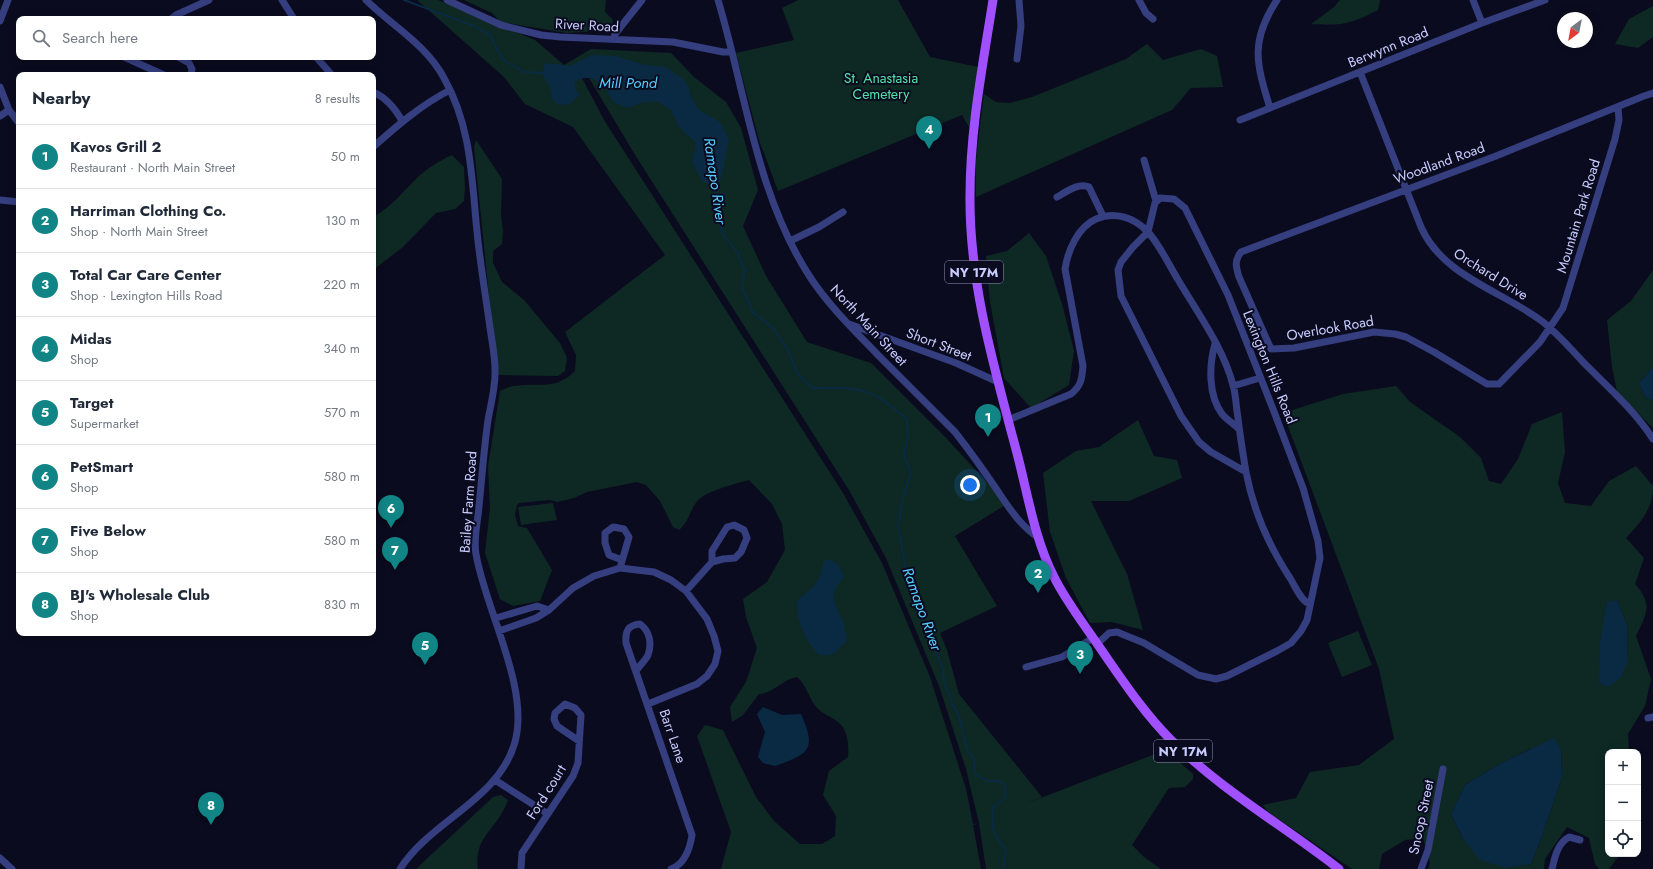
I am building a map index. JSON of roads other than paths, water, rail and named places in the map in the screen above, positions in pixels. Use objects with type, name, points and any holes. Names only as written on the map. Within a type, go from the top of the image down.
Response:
[{"type":"main road","name":"NY 17M","points":[[993,0],[972,150],[970,194],[974,269],[980,310],[998,382],[1039,538],[1054,578],[1095,641],[1142,707],[1187,755],[1228,788],[1339,869]]},
{"type":"street","points":[[0,21],[8,0]]},
{"type":"street","points":[[175,16],[209,0]]},
{"type":"street","points":[[282,0],[292,16]]},
{"type":"street","name":"Bailey Farm Road","points":[[366,0],[430,56],[444,76],[462,120],[469,147],[476,230],[493,350],[495,384],[484,455],[475,552],[482,579],[496,618],[517,696],[518,724],[515,743],[495,780],[406,858],[400,869]]},
{"type":"street","name":"River Road","points":[[447,0],[501,25],[523,31],[560,37],[673,42],[723,52],[731,52]]},
{"type":"street","points":[[614,39],[615,34],[642,0]]},
{"type":"street","name":"North Main Street","points":[[718,0],[755,148],[770,195],[790,241],[810,277],[846,323],[955,432],[970,450],[1026,529],[1039,538]]},
{"type":"street","points":[[1018,59],[1020,26],[1019,0]]},
{"type":"street","points":[[1139,0],[1146,13],[1153,18]]},
{"type":"street","points":[[1270,108],[1260,76],[1258,40],[1261,28],[1277,0]]},
{"type":"street","points":[[1473,0],[1482,23]]},
{"type":"street","name":"Berwynn Road","points":[[1240,120],[1482,23],[1546,0]]},
{"type":"street","points":[[131,60],[157,72]]},
{"type":"street","points":[[184,60],[189,63],[192,69],[192,72]]},
{"type":"street","points":[[319,60],[329,72]]},
{"type":"street","name":"Orchard Drive","points":[[1360,72],[1426,239],[1437,254],[1479,284],[1533,315],[1550,329],[1609,389],[1653,439]]},
{"type":"street","points":[[0,87],[9,110],[16,119]]},
{"type":"street","points":[[376,144],[426,102],[450,90]]},
{"type":"street","name":"Woodland Road","points":[[1236,258],[1241,252],[1249,248],[1653,93]]},
{"type":"street","points":[[376,94],[387,100],[394,107],[402,121]]},
{"type":"street","name":"Mountain Park Road","points":[[1550,329],[1563,308],[1571,285],[1615,138],[1619,120],[1618,107]]},
{"type":"street","points":[[0,116],[9,110]]},
{"type":"street","points":[[1144,160],[1156,201],[1148,232],[1133,247],[1120,266],[1118,281],[1123,302],[1181,416],[1199,442],[1211,452],[1246,472]]},
{"type":"street","points":[[1057,197],[1077,187],[1085,185],[1089,187],[1103,216]]},
{"type":"street","name":"Lexington Hills Road","points":[[1026,667],[1062,657],[1109,633],[1117,632],[1144,643],[1198,675],[1216,679],[1227,676],[1291,643],[1302,631],[1307,620],[1309,604],[1320,558],[1318,541],[1303,488],[1228,295],[1185,208],[1174,199],[1167,198],[1156,201]]},
{"type":"street","points":[[0,200],[16,202]]},
{"type":"street","points":[[790,241],[819,227],[843,212]]},
{"type":"street","points":[[1008,420],[1071,394],[1078,388],[1082,380],[1083,366],[1065,269],[1067,258],[1075,239],[1084,228],[1109,214],[1124,216],[1148,232],[1215,344],[1233,386],[1246,472],[1269,543],[1301,596],[1309,604]]},
{"type":"street","name":"Overlook Road","points":[[1236,258],[1239,277],[1271,349],[1294,348],[1374,332],[1395,334],[1417,343],[1488,384],[1493,385],[1499,384],[1506,378],[1550,329]]},
{"type":"street","name":"Short Street","points":[[846,323],[956,363],[998,382]]},
{"type":"street","points":[[1215,344],[1211,362],[1214,396],[1217,406],[1223,416],[1239,429]]},
{"type":"street","points":[[1233,386],[1260,378]]},
{"type":"street","points":[[686,591],[712,562],[735,558],[741,552],[747,538],[744,530],[734,525],[727,527],[712,551],[712,562]]},
{"type":"street","points":[[620,568],[629,537],[624,529],[613,527],[605,533],[605,543],[609,555],[622,560]]},
{"type":"street","name":"Barr Lane","points":[[499,631],[536,618],[549,610],[573,588],[594,576],[620,568],[654,572],[671,580],[686,591],[707,619],[718,650],[715,664],[707,676],[697,684],[648,704],[692,835],[690,847],[684,859],[671,869]]},
{"type":"street","points":[[496,618],[537,606],[549,610]]},
{"type":"street","points":[[636,671],[648,656],[649,636],[647,629],[640,624],[632,625],[628,628],[625,635],[626,643],[636,671],[648,704]]},
{"type":"street","name":"Ford court","points":[[521,869],[522,853],[573,776],[578,763],[581,715],[575,708],[565,704],[555,713],[554,719],[557,726],[579,740]]},
{"type":"street","name":"Snoop Street","points":[[1421,869],[1428,850],[1443,769]]},
{"type":"street","points":[[495,780],[548,814]]},
{"type":"street","points":[[1552,869],[1556,855],[1563,841],[1569,837],[1580,840]]},
{"type":"street","points":[[0,858],[12,869]]},
{"type":"water","name":"Mill Pond","points":[[592,55],[616,56],[645,65],[666,67],[683,79],[689,87],[690,95],[698,109],[720,122],[729,140],[721,178],[717,187],[702,181],[692,162],[696,143],[679,127],[671,110],[656,101],[640,103],[628,108],[613,102],[604,85],[591,78],[582,78],[575,82],[575,87],[579,95],[570,104],[560,105],[553,101],[550,87],[542,74],[545,63],[570,66]]},
{"type":"water","points":[[1653,367],[1653,400],[1645,397],[1639,383]]},
{"type":"water","points":[[830,559],[839,566],[844,577],[835,589],[834,599],[843,621],[847,640],[832,654],[819,655],[802,630],[798,616],[797,601],[818,581],[823,562]]},
{"type":"water","points":[[1617,600],[1627,625],[1628,660],[1621,677],[1608,687],[1599,683],[1600,643],[1607,602]]},
{"type":"water","points":[[763,707],[782,715],[801,714],[806,726],[809,743],[807,749],[802,754],[787,762],[775,766],[763,763],[758,757],[765,732],[757,714]]},
{"type":"water","points":[[1554,738],[1561,749],[1562,777],[1531,864],[1507,868],[1480,860],[1463,839],[1451,814],[1465,785],[1501,763]]},
{"type":"waterway","name":"Ramapo River","points":[[404,0],[474,26],[490,35],[503,60],[524,72],[544,73]]},
{"type":"waterway","name":"Ramapo River","points":[[717,186],[718,213],[722,233],[738,253],[745,272],[742,288],[753,312],[773,328],[788,350],[798,375],[813,388],[854,389],[874,395],[895,409],[907,420],[908,435],[904,455],[911,473],[903,497],[898,527],[908,580],[916,595],[931,641],[943,669],[944,682],[959,716],[967,749],[974,760],[975,774],[987,781],[999,781],[1005,786],[1006,797],[993,808],[993,826],[995,835],[1006,849],[1003,869]]},
{"type":"place","name":"Midas","points":[[929,149]]},
{"type":"place","name":"Kavos Grill 2","points":[[988,437]]},
{"type":"place","name":"PetSmart","points":[[391,528]]},
{"type":"place","name":"Five Below","points":[[395,570]]},
{"type":"place","name":"Harriman Clothing Co.","points":[[1038,593]]},
{"type":"place","name":"Target","points":[[425,665]]},
{"type":"place","name":"Total Car Care Center","points":[[1080,674]]},
{"type":"place","name":"BJ's Wholesale Club","points":[[211,825]]},
{"type":"park label","name":"St. Anastasia Cemetery","points":[[881,86]]}]
